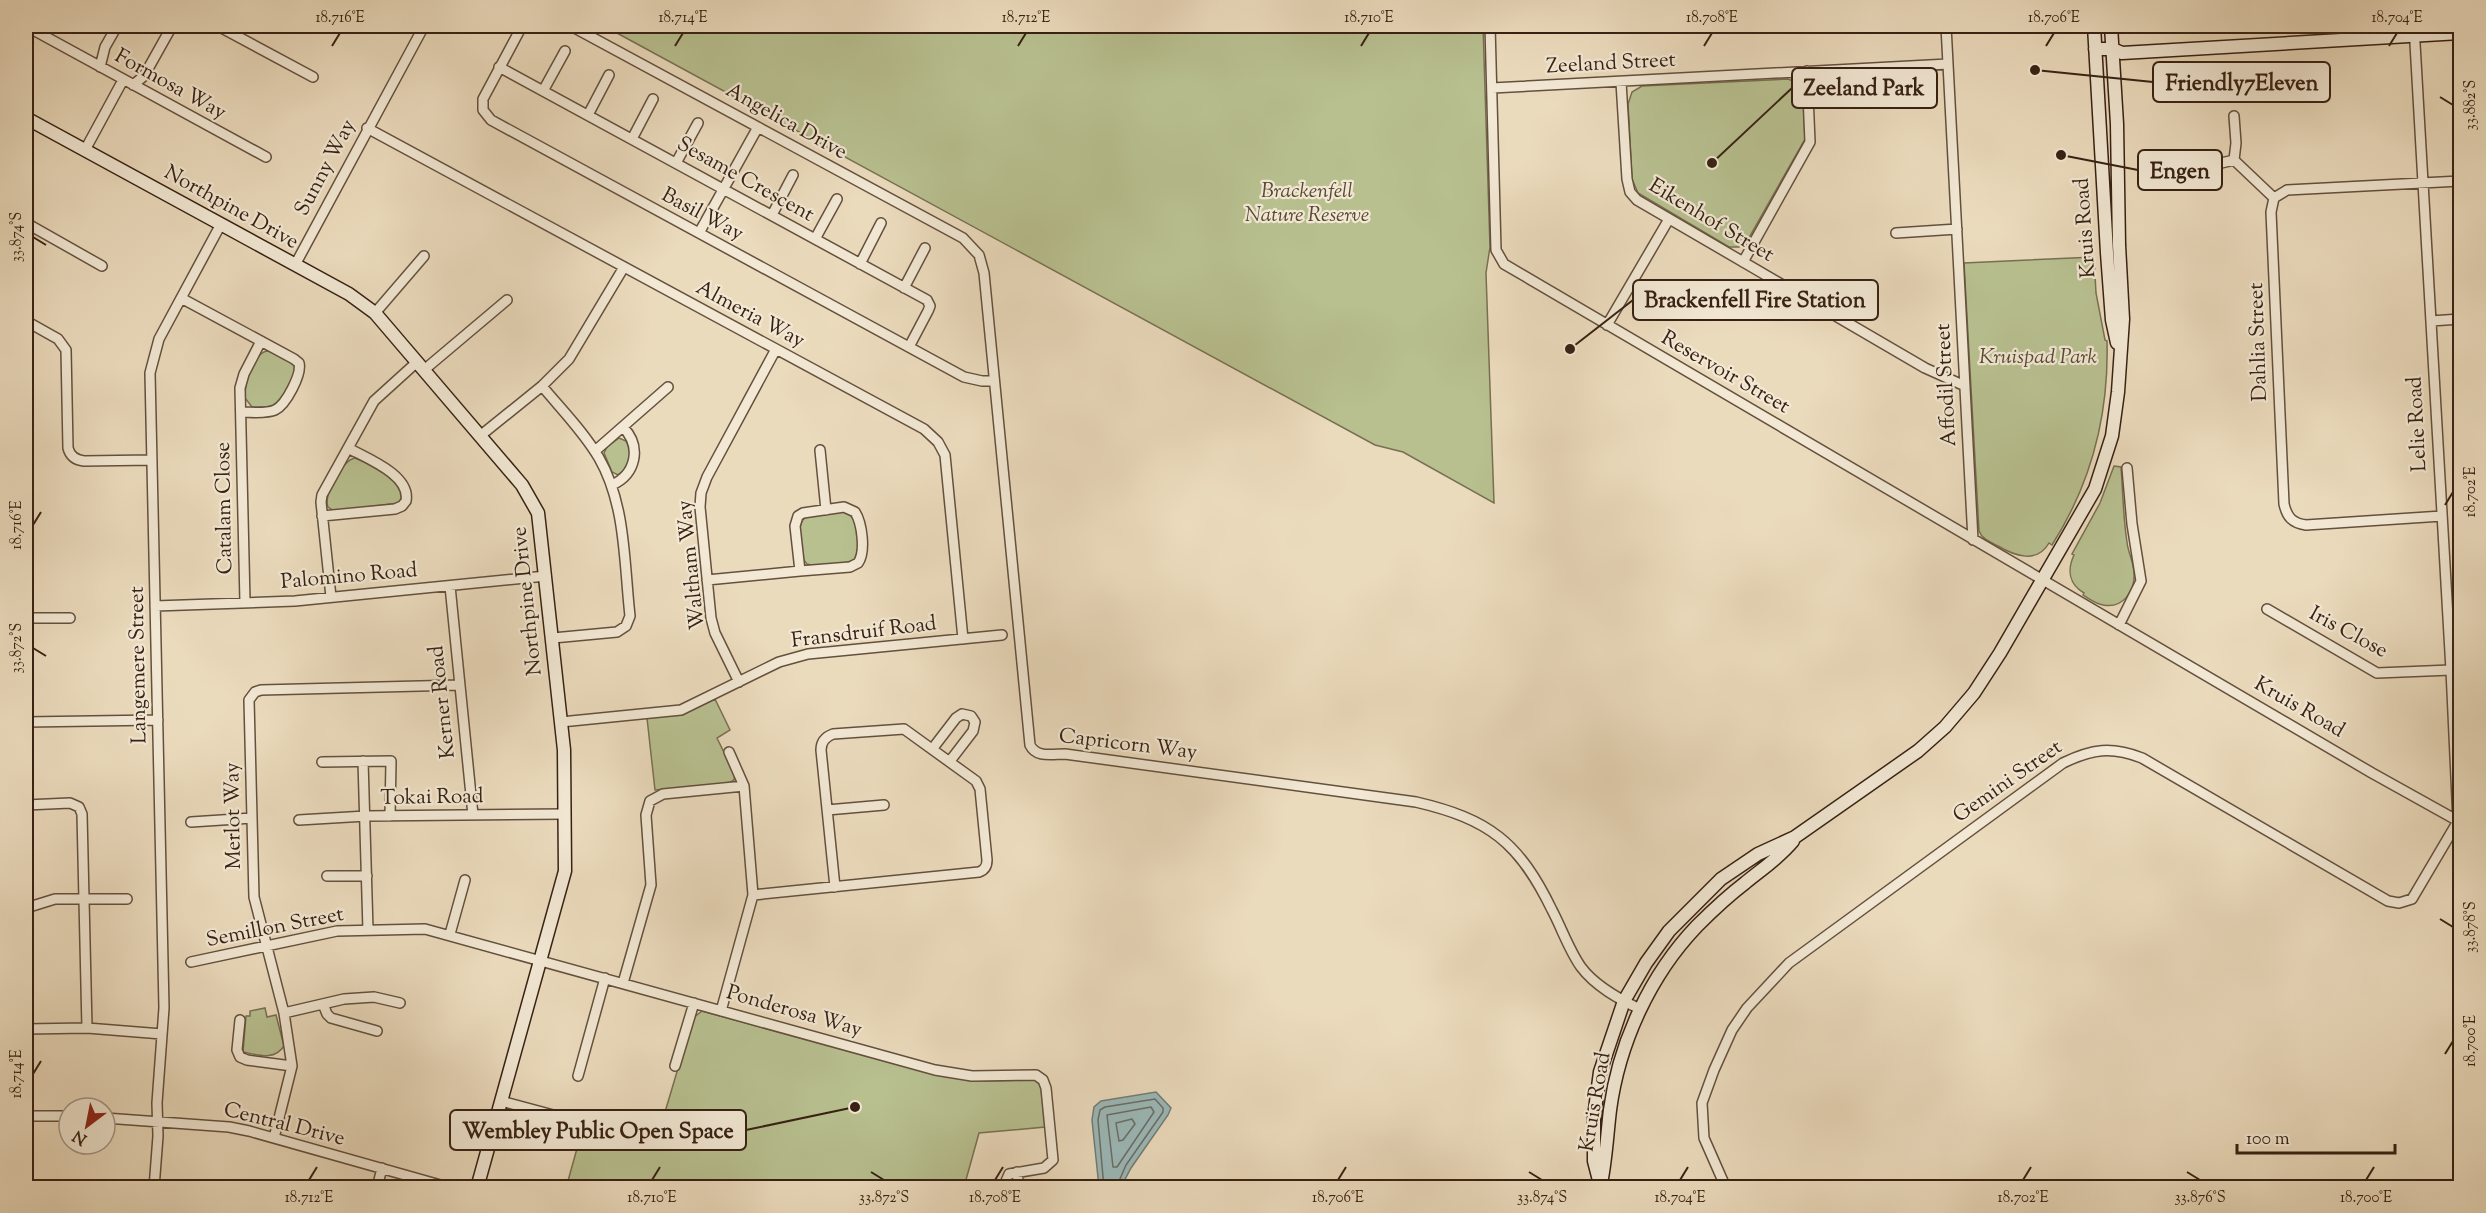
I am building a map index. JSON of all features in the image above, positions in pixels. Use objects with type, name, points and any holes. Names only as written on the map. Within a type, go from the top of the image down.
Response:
[{"type":"street","name":"Formosa Way","points":[[26,26],[266,157]]},
{"type":"street","points":[[100,67],[105,47],[117,26]]},
{"type":"street","points":[[133,85],[144,76],[172,26]]},
{"type":"street","points":[[218,26],[313,77]]},
{"type":"street","name":"Sunny Way","points":[[295,265],[424,26]]},
{"type":"street","name":"Basil Way","points":[[522,26],[483,99],[483,110],[487,117],[964,377],[994,381]]},
{"type":"street","name":"Angelica Drive","points":[[571,26],[963,238],[979,255]]},
{"type":"street","name":"Reservoir Street","points":[[1490,26],[1496,250],[1499,258],[1509,267],[2043,580]]},
{"type":"street","name":"Affodil Street","points":[[1946,26],[1973,540]]},
{"type":"street","name":"Kruis Road","points":[[2094,26],[2111,309],[2120,356]]},
{"type":"street","name":"Kruis Road","points":[[1601,1186],[1594,1161],[1594,1117],[1600,1072],[1624,1001],[1646,963],[1669,931],[1721,879],[1758,854],[1795,837],[1918,751],[1945,727],[1974,693],[2086,507],[2103,465],[2114,419],[2123,319],[2116,55],[2111,26]]},
{"type":"street","points":[[2096,56],[2415,30],[2460,33]]},
{"type":"street","name":"Lelie Road","points":[[2415,30],[2442,516],[2454,674],[2459,821]]},
{"type":"street","points":[[543,91],[565,51]]},
{"type":"street","name":"Zeeland Street","points":[[1491,88],[1948,64]]},
{"type":"street","name":"Sesame Crescent","points":[[499,67],[927,300],[930,306],[909,347]]},
{"type":"street","points":[[1743,262],[1810,142],[1807,71]]},
{"type":"street","points":[[588,115],[609,75]]},
{"type":"street","points":[[85,150],[123,80]]},
{"type":"street","name":"Eikenhof Street","points":[[1621,81],[1628,186],[1637,200],[1926,368],[1965,386]]},
{"type":"street","points":[[632,139],[653,99]]},
{"type":"street","points":[[2234,116],[2236,143],[2234,160]]},
{"type":"street","name":"Northpine Drive","points":[[26,118],[349,294],[375,313],[534,502],[541,523],[564,750],[563,880],[477,1188]]},
{"type":"street","points":[[676,164],[698,123]]},
{"type":"street","points":[[699,233],[758,127]]},
{"type":"street","name":"Almeria Way","points":[[367,128],[924,429],[938,441],[945,455],[963,639]]},
{"type":"street","points":[[2234,160],[2274,198],[2287,190],[2460,181]]},
{"type":"street","points":[[2163,166],[2217,164],[2234,160]]},
{"type":"street","points":[[772,215],[793,175]]},
{"type":"street","name":"Dahlia Street","points":[[2274,198],[2271,212],[2286,513],[2297,524],[2306,525],[2442,516]]},
{"type":"street","points":[[815,239],[837,199]]},
{"type":"street","points":[[1607,325],[1669,219]]},
{"type":"street","points":[[26,223],[102,266]]},
{"type":"street","points":[[860,264],[881,223]]},
{"type":"street","name":"Langemere Street","points":[[154,1188],[158,1121],[156,1103],[164,997],[151,365],[159,339],[221,224]]},
{"type":"street","points":[[1896,233],[1957,230]]},
{"type":"street","points":[[904,288],[925,248]]},
{"type":"street","name":"Capricorn Way","points":[[979,255],[984,273],[1030,745],[1033,751],[1039,754],[1065,754],[1416,802],[1444,808],[1476,820],[1496,833],[1523,859],[1539,882],[1581,968],[1594,981],[1624,1001]]},
{"type":"street","points":[[375,313],[424,256]]},
{"type":"street","points":[[480,436],[542,386],[577,349],[624,267]]},
{"type":"street","name":"Catalam Close","points":[[181,298],[297,361],[300,372],[279,408],[271,411],[241,412]]},
{"type":"street","points":[[331,597],[322,516],[322,495],[374,401],[507,300]]},
{"type":"street","points":[[2431,321],[2460,319]]},
{"type":"street","points":[[26,321],[58,339],[66,350],[68,448],[73,458],[84,461],[152,460]]},
{"type":"street","name":"Catalam Close","points":[[245,602],[242,380],[261,341]]},
{"type":"street","name":"Waltham Way","points":[[739,682],[713,626],[700,507],[703,485],[776,349]]},
{"type":"street","points":[[542,386],[595,451],[612,486],[618,504],[630,616],[628,623],[617,632],[553,638]]},
{"type":"street","points":[[595,451],[668,387]]},
{"type":"street","points":[[612,486],[624,478],[634,462],[633,443],[623,427]]},
{"type":"street","points":[[322,516],[395,509],[402,507],[406,501],[406,488],[393,474],[348,448]]},
{"type":"street","points":[[820,450],[826,510]]},
{"type":"street","points":[[2119,625],[2140,581],[2127,468]]},
{"type":"street","points":[[707,580],[800,572],[850,567],[861,560],[857,514],[848,508],[803,513],[796,519],[800,572]]},
{"type":"street","name":"Palomino Road","points":[[155,606],[295,601],[546,576]]},
{"type":"street","name":"Kruis Road","points":[[2043,580],[2459,821]]},
{"type":"street","name":"Kerner Road","points":[[450,586],[473,815]]},
{"type":"street","name":"Iris Close","points":[[2267,609],[2377,673],[2454,674]]},
{"type":"street","points":[[26,618],[70,618]]},
{"type":"street","name":"Fransdruif Road","points":[[561,722],[681,710],[779,662],[808,654],[1002,635]]},
{"type":"street","name":"Merlot Way","points":[[274,1138],[292,1066],[284,1013],[255,905],[249,704],[255,692],[261,690],[460,685]]},
{"type":"street","points":[[933,748],[956,718],[962,714],[971,716],[975,722],[973,731],[950,761]]},
{"type":"street","points":[[26,722],[158,720]]},
{"type":"street","points":[[753,895],[979,872],[985,869],[987,860],[979,785],[907,730],[899,728],[833,734],[826,737],[821,746],[836,886]]},
{"type":"street","name":"Gemini Street","points":[[1726,1188],[1704,1138],[1702,1103],[1732,1030],[1747,1008],[1789,963],[2063,763],[2085,752],[2108,749],[2142,758],[2388,900],[2399,903],[2412,899],[2459,821]]},
{"type":"street","points":[[721,1011],[753,895],[744,786],[729,752]]},
{"type":"street","points":[[363,761],[368,930]]},
{"type":"street","points":[[322,762],[391,761],[390,816]]},
{"type":"street","points":[[623,983],[651,885],[646,815],[650,801],[663,794],[744,786]]},
{"type":"street","points":[[26,805],[70,803],[79,807],[82,814],[87,1028]]},
{"type":"street","points":[[828,810],[884,805]]},
{"type":"street","name":"Tokai Road","points":[[299,820],[366,816],[565,814]]},
{"type":"street","points":[[190,822],[252,818]]},
{"type":"street","name":"Kruis Road","points":[[1601,1186],[1610,1110],[1619,1069],[1640,1009],[1669,963],[1695,928],[1726,898],[1779,857],[1795,837]]},
{"type":"street","points":[[327,876],[368,876]]},
{"type":"street","points":[[450,934],[465,880]]},
{"type":"street","points":[[26,908],[55,899],[127,899]]},
{"type":"street","name":"Semillon Street","points":[[191,962],[332,932],[425,929],[541,960]]},
{"type":"street","name":"Ponderosa Way","points":[[541,960],[935,1070],[972,1076],[1032,1074],[1040,1077],[1046,1088],[1053,1160],[1044,1168],[1017,1173]]},
{"type":"street","points":[[578,1076],[605,978]]},
{"type":"street","points":[[284,1013],[323,1004],[374,997],[400,1003]]},
{"type":"street","points":[[1624,1001],[1640,1009]]},
{"type":"street","points":[[675,1066],[694,1003]]},
{"type":"street","points":[[323,1004],[331,1018],[377,1031]]},
{"type":"street","points":[[240,1020],[237,1050],[240,1057],[292,1066]]},
{"type":"street","points":[[26,1029],[87,1028],[162,1034]]},
{"type":"street","points":[[501,1101],[650,1141]]},
{"type":"street","points":[[26,1116],[57,1116]]},
{"type":"street","name":"Central Drive","points":[[117,1119],[229,1127],[452,1188]]},
{"type":"street","points":[[377,1188],[382,1168]]},
{"type":"street","points":[[1003,1188],[1007,1175],[1017,1173],[1019,1188]]},
{"type":"green space","name":"Brackenfell Nature Reserve","points":[[604,26],[1483,26],[1490,247],[1486,273],[1494,503],[1403,452],[1375,445]]},
{"type":"green space","points":[[1788,79],[1798,83],[1803,91],[1805,139],[1746,243],[1739,247],[1729,247],[1638,193],[1632,179],[1628,104],[1632,92],[1642,86]]},
{"type":"green space","name":"Kruispad Park","points":[[2094,257],[2096,293],[2107,341],[2105,395],[2095,447],[2078,497],[2052,545],[2049,543],[2044,550],[2032,556],[2018,555],[1989,542],[1979,531],[1964,263]]},
{"type":"green space","points":[[266,351],[273,352],[294,364],[293,374],[285,394],[276,404],[272,407],[252,407],[245,398],[246,385],[253,364]]},
{"type":"green space","points":[[619,438],[626,441],[630,460],[626,468],[618,475],[612,472],[604,453],[607,447]]},
{"type":"green space","points":[[355,458],[379,469],[395,482],[400,489],[399,503],[334,511],[328,507],[328,494],[335,478],[350,460]]},
{"type":"green space","points":[[2114,466],[2121,467],[2126,533],[2134,580],[2126,597],[2110,606],[2098,604],[2083,595],[2084,593],[2072,581],[2070,566],[2074,555],[2072,554],[2100,503]]},
{"type":"green space","points":[[844,512],[853,519],[858,532],[856,559],[832,565],[807,564],[802,557],[801,523],[810,515]]},
{"type":"green space","points":[[715,699],[730,730],[717,738],[735,775],[734,780],[729,783],[655,790],[647,718],[685,713]]},
{"type":"green space","points":[[265,1008],[267,1017],[276,1015],[284,1046],[276,1054],[271,1055],[243,1052],[246,1016],[250,1016],[250,1011]]},
{"type":"green space","points":[[702,1011],[933,1074],[985,1081],[1036,1080],[1041,1087],[1045,1127],[979,1133],[964,1187],[566,1188],[583,1127],[654,1149],[693,1018]]},
{"type":"water","points":[[1156,1092],[1171,1108],[1168,1115],[1131,1168],[1121,1187],[1099,1187],[1092,1120],[1094,1107],[1101,1101]]},
{"type":"place","name":"Friendly7Eleven","points":[[2035,70]]},
{"type":"place","name":"Engen","points":[[2061,155]]},
{"type":"place","name":"Zeeland Park","points":[[1712,163]]},
{"type":"place","name":"Brackenfell Fire Station","points":[[1570,349]]},
{"type":"place","name":"Wembley Public Open Space","points":[[855,1107]]}]
